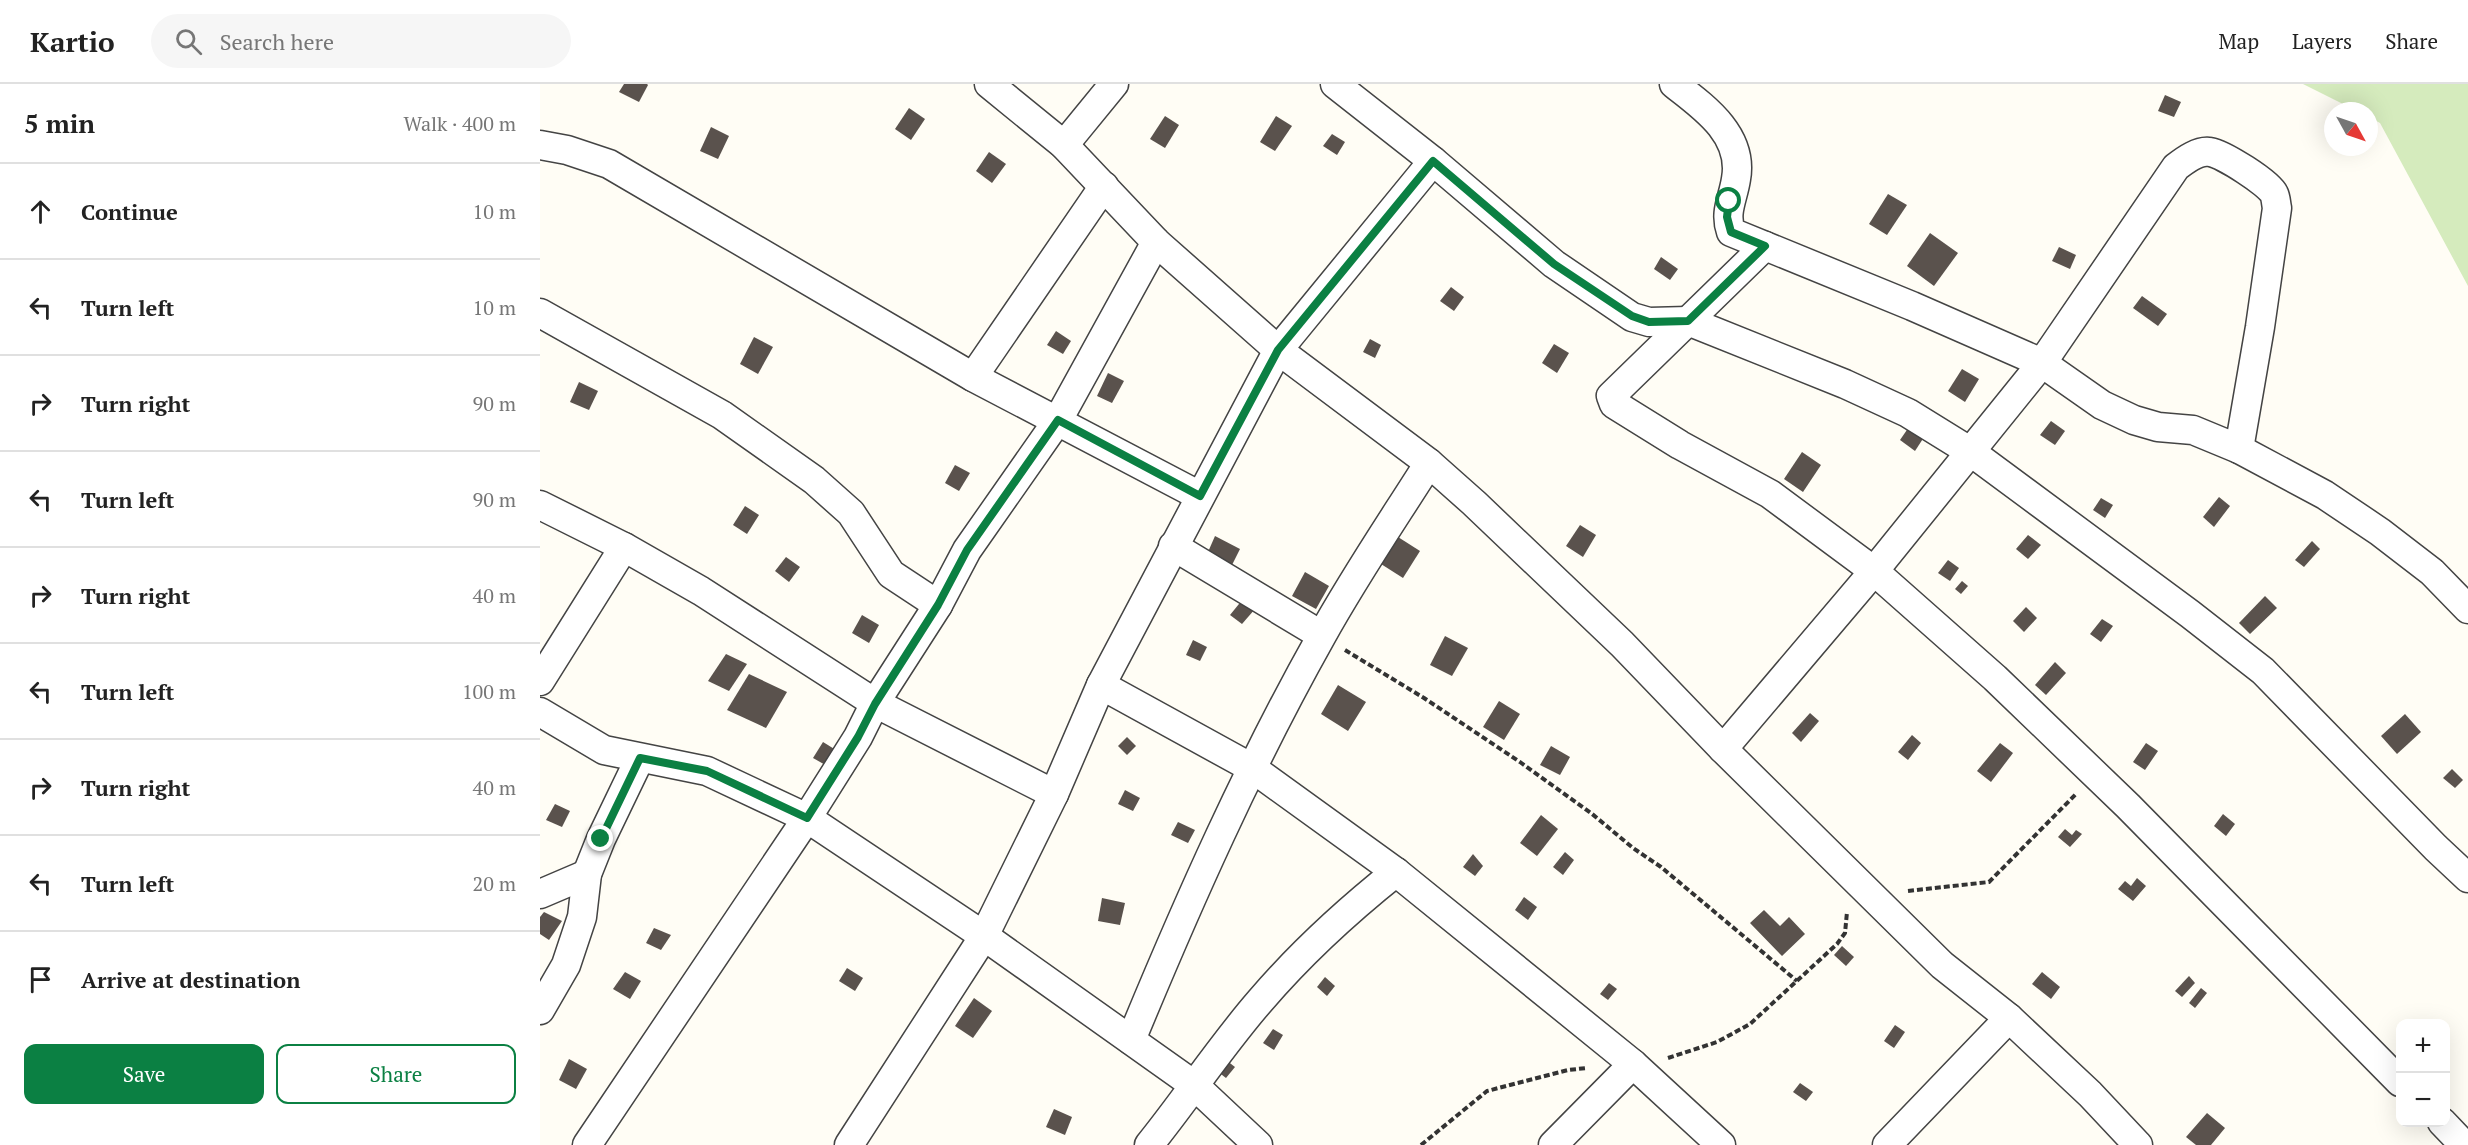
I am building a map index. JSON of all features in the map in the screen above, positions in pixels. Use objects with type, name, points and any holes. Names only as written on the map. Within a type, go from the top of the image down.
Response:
[{"type":"street","points":[[989,84],[1064,145],[1156,242],[1278,350],[1429,463],[1590,613],[1723,749],[1942,965],[2009,1018],[2090,1094],[2138,1145]]},
{"type":"street","points":[[1064,145],[1114,84]]},
{"type":"street","points":[[1335,84],[1433,161],[1554,264],[1632,316],[1649,322],[1688,321],[1845,384],[1908,413],[1971,452],[2190,614],[2263,671],[2468,878]]},
{"type":"street","points":[[1674,84],[1712,114],[1732,142],[1736,159],[1736,178],[1727,217],[1731,232],[1912,306],[2042,363],[2102,405],[2134,420],[2158,427],[2193,430],[2239,449],[2325,495],[2380,532],[2432,572],[2468,609]]},
{"type":"street","points":[[540,146],[557,147],[609,164],[973,376],[1200,496]]},
{"type":"street","points":[[1723,749],[1874,571],[2042,363],[2176,167],[2189,157],[2209,151],[2225,158],[2274,192],[2277,208],[2239,449]]},
{"type":"street","points":[[849,1145],[984,936],[1054,794],[1101,685],[1278,350],[1433,161]]},
{"type":"street","points":[[973,376],[1104,186]]},
{"type":"street","points":[[587,1145],[807,818],[938,605],[967,550],[1058,420],[1156,242]]},
{"type":"street","points":[[1765,246],[1611,396],[1614,404],[1680,445],[1770,494],[1874,571],[1995,678],[2095,774],[2396,1078]]},
{"type":"street","points":[[540,313],[722,415],[814,480],[851,513],[877,556],[891,574],[938,605]]},
{"type":"street","points":[[1131,1040],[1182,917],[1252,768],[1321,635],[1429,463]]},
{"type":"street","points":[[540,505],[624,547],[701,591],[875,704],[1054,794]]},
{"type":"street","points":[[1173,546],[1321,635]]},
{"type":"street","points":[[540,681],[624,547]]},
{"type":"street","points":[[1101,685],[1252,768],[1396,872],[1633,1064],[1721,1145]]},
{"type":"street","points":[[540,712],[604,750],[707,771],[807,818],[984,936],[1194,1085],[1258,1145]]},
{"type":"street","points":[[540,1010],[566,965],[582,917],[586,874],[640,758]]},
{"type":"street","points":[[1149,1145],[1259,1002],[1292,964],[1364,897],[1396,872]]},
{"type":"street","points":[[540,894],[586,874]]},
{"type":"street","points":[[1887,1145],[2009,1018]]},
{"type":"street","points":[[1553,1145],[1633,1064]]},
{"type":"street","points":[[2447,1127],[2464,1145]]},
{"type":"path","points":[[1321,635],[1424,698],[1591,813],[1633,848],[1661,867],[1797,981]]},
{"type":"path","points":[[1420,1145],[1487,1091],[1568,1070],[1659,1061],[1735,1034],[1750,1024],[1837,944],[1845,933],[1848,910],[1861,900],[1872,895],[1989,882],[2095,774]]},
{"type":"green space","points":[[2303,84],[2468,84],[2468,286],[2378,122],[2378,102],[2339,102]]},
{"type":"building","points":[[624,84],[648,85],[639,102],[619,92]]},
{"type":"building","points":[[2165,95],[2181,102],[2174,117],[2158,111]]},
{"type":"building","points":[[909,108],[925,119],[911,140],[895,129]]},
{"type":"building","points":[[1165,116],[1179,125],[1165,148],[1150,139]]},
{"type":"building","points":[[1276,116],[1292,126],[1275,151],[1260,142]]},
{"type":"building","points":[[711,127],[729,136],[718,159],[700,151]]},
{"type":"building","points":[[1332,134],[1345,142],[1337,155],[1323,146]]},
{"type":"building","points":[[989,152],[1006,164],[992,183],[976,171]]},
{"type":"building","points":[[1888,194],[1907,205],[1887,235],[1869,224]]},
{"type":"building","points":[[1930,233],[1958,253],[1934,286],[1907,266]]},
{"type":"building","points":[[2059,247],[2076,255],[2070,269],[2052,261]]},
{"type":"building","points":[[1661,257],[1678,269],[1670,280],[1654,269]]},
{"type":"building","points":[[1451,287],[1464,297],[1454,311],[1440,301]]},
{"type":"building","points":[[2142,296],[2167,314],[2158,326],[2133,308]]},
{"type":"building","points":[[1056,331],[1071,341],[1063,354],[1047,345]]},
{"type":"building","points":[[754,337],[773,347],[758,374],[740,364]]},
{"type":"building","points":[[1370,339],[1381,345],[1375,358],[1363,352]]},
{"type":"building","points":[[1554,344],[1569,353],[1557,373],[1542,363]]},
{"type":"building","points":[[1962,369],[1979,379],[1965,402],[1948,391]]},
{"type":"building","points":[[1108,373],[1124,381],[1112,403],[1097,396]]},
{"type":"building","points":[[579,382],[598,391],[589,410],[570,402]]},
{"type":"building","points":[[1913,421],[1928,431],[1915,451],[1900,440]]},
{"type":"building","points":[[2051,421],[2065,431],[2055,445],[2040,435]]},
{"type":"building","points":[[1802,452],[1821,465],[1803,492],[1784,479]]},
{"type":"building","points":[[955,465],[970,473],[959,491],[945,483]]},
{"type":"building","points":[[2219,497],[2230,506],[2214,527],[2203,517]]},
{"type":"building","points":[[2101,498],[2113,505],[2105,518],[2093,510]]},
{"type":"building","points":[[745,506],[759,515],[747,534],[733,525]]},
{"type":"building","points":[[1580,525],[1596,535],[1583,557],[1566,546]]},
{"type":"building","points":[[2028,535],[2041,545],[2028,559],[2016,549]]},
{"type":"building","points":[[1215,536],[1240,549],[1232,565],[1208,552]]},
{"type":"building","points":[[1398,537],[1420,551],[1403,578],[1381,564]]},
{"type":"building","points":[[2312,541],[2320,549],[2304,567],[2295,560]]},
{"type":"building","points":[[786,557],[800,567],[789,582],[775,571]]},
{"type":"building","points":[[1948,560],[1959,568],[1950,581],[1938,573]]},
{"type":"building","points":[[1305,572],[1329,586],[1316,609],[1292,596]]},
{"type":"building","points":[[1962,581],[1968,586],[1961,594],[1955,589]]},
{"type":"building","points":[[2265,596],[2277,608],[2250,634],[2239,623]]},
{"type":"building","points":[[1243,599],[1255,609],[1242,624],[1230,615]]},
{"type":"building","points":[[2026,607],[2037,618],[2024,632],[2013,621]]},
{"type":"building","points":[[862,615],[879,625],[869,643],[852,633]]},
{"type":"building","points":[[2102,619],[2113,626],[2101,642],[2090,634]]},
{"type":"building","points":[[1445,636],[1468,648],[1452,676],[1430,665]]},
{"type":"building","points":[[1193,640],[1207,647],[1200,661],[1186,655]]},
{"type":"building","points":[[726,654],[747,664],[729,691],[708,681]]},
{"type":"building","points":[[2055,662],[2066,673],[2046,695],[2035,685]]},
{"type":"building","points":[[749,674],[787,692],[766,728],[727,710]]},
{"type":"building","points":[[1338,685],[1366,702],[1348,731],[1321,714]]},
{"type":"building","points":[[1499,701],[1520,714],[1504,740],[1483,727]]},
{"type":"building","points":[[1810,713],[1819,721],[1801,742],[1792,733]]},
{"type":"building","points":[[2405,714],[2421,732],[2397,754],[2381,736]]},
{"type":"building","points":[[1912,735],[1921,743],[1908,760],[1898,752]]},
{"type":"building","points":[[1127,737],[1136,746],[1127,755],[1118,746]]},
{"type":"building","points":[[823,742],[844,755],[836,771],[813,758]]},
{"type":"building","points":[[2000,743],[2013,753],[1991,782],[1977,771]]},
{"type":"building","points":[[2146,743],[2158,751],[2145,770],[2133,762]]},
{"type":"building","points":[[1551,746],[1570,757],[1560,775],[1540,765]]},
{"type":"building","points":[[2452,769],[2463,780],[2455,788],[2443,778]]},
{"type":"building","points":[[1125,790],[1140,798],[1133,811],[1118,804]]},
{"type":"building","points":[[555,804],[570,811],[562,827],[546,820]]},
{"type":"building","points":[[2223,814],[2235,824],[2226,836],[2214,826]]},
{"type":"building","points":[[1541,815],[1558,829],[1537,856],[1520,843]]},
{"type":"building","points":[[1178,822],[1195,830],[1188,843],[1171,835]]},
{"type":"building","points":[[2065,829],[2072,835],[2076,830],[2082,834],[2070,847],[2058,837]]},
{"type":"building","points":[[1565,852],[1574,860],[1563,875],[1553,867]]},
{"type":"building","points":[[1473,854],[1483,866],[1475,876],[1463,867]]},
{"type":"building","points":[[2137,878],[2146,886],[2133,901],[2118,889],[2125,881],[2131,886]]},
{"type":"building","points":[[1524,897],[1537,907],[1528,920],[1515,910]]},
{"type":"building","points":[[1102,898],[1125,903],[1120,925],[1098,921]]},
{"type":"building","points":[[1764,910],[1780,926],[1789,917],[1805,934],[1782,956],[1750,923]]},
{"type":"building","points":[[544,912],[562,921],[549,940],[540,934],[540,917]]},
{"type":"building","points":[[654,928],[671,935],[661,950],[646,943]]},
{"type":"building","points":[[1842,946],[1854,957],[1846,966],[1834,955]]},
{"type":"building","points":[[847,968],[863,978],[855,991],[839,981]]},
{"type":"building","points":[[625,972],[641,981],[630,999],[613,989]]},
{"type":"building","points":[[2042,972],[2060,987],[2051,999],[2032,984]]},
{"type":"building","points":[[2189,976],[2195,983],[2182,997],[2175,991]]},
{"type":"building","points":[[1325,977],[1335,986],[1327,996],[1317,987]]},
{"type":"building","points":[[1609,983],[1617,989],[1608,1000],[1600,994]]},
{"type":"building","points":[[2201,988],[2207,993],[2195,1008],[2189,1003]]},
{"type":"building","points":[[974,998],[992,1011],[973,1038],[955,1026]]},
{"type":"building","points":[[1895,1025],[1905,1032],[1894,1048],[1884,1041]]},
{"type":"building","points":[[1273,1029],[1283,1035],[1274,1050],[1263,1043]]},
{"type":"building","points":[[1222,1057],[1235,1067],[1226,1078],[1213,1068]]},
{"type":"building","points":[[569,1059],[587,1069],[576,1089],[559,1080]]},
{"type":"building","points":[[1800,1083],[1813,1092],[1806,1101],[1793,1092]]},
{"type":"building","points":[[1054,1109],[1072,1117],[1065,1135],[1046,1127]]},
{"type":"building","points":[[2207,1113],[2225,1128],[2211,1145],[2196,1145],[2186,1137]]},
{"type":"route","points":[[601,839],[640,758],[707,771],[807,818],[938,605],[967,550],[1058,420],[1200,496],[1278,350],[1433,161],[1554,264],[1632,316],[1649,322],[1688,321],[1765,246],[1731,232],[1727,217],[1729,201]]}]
